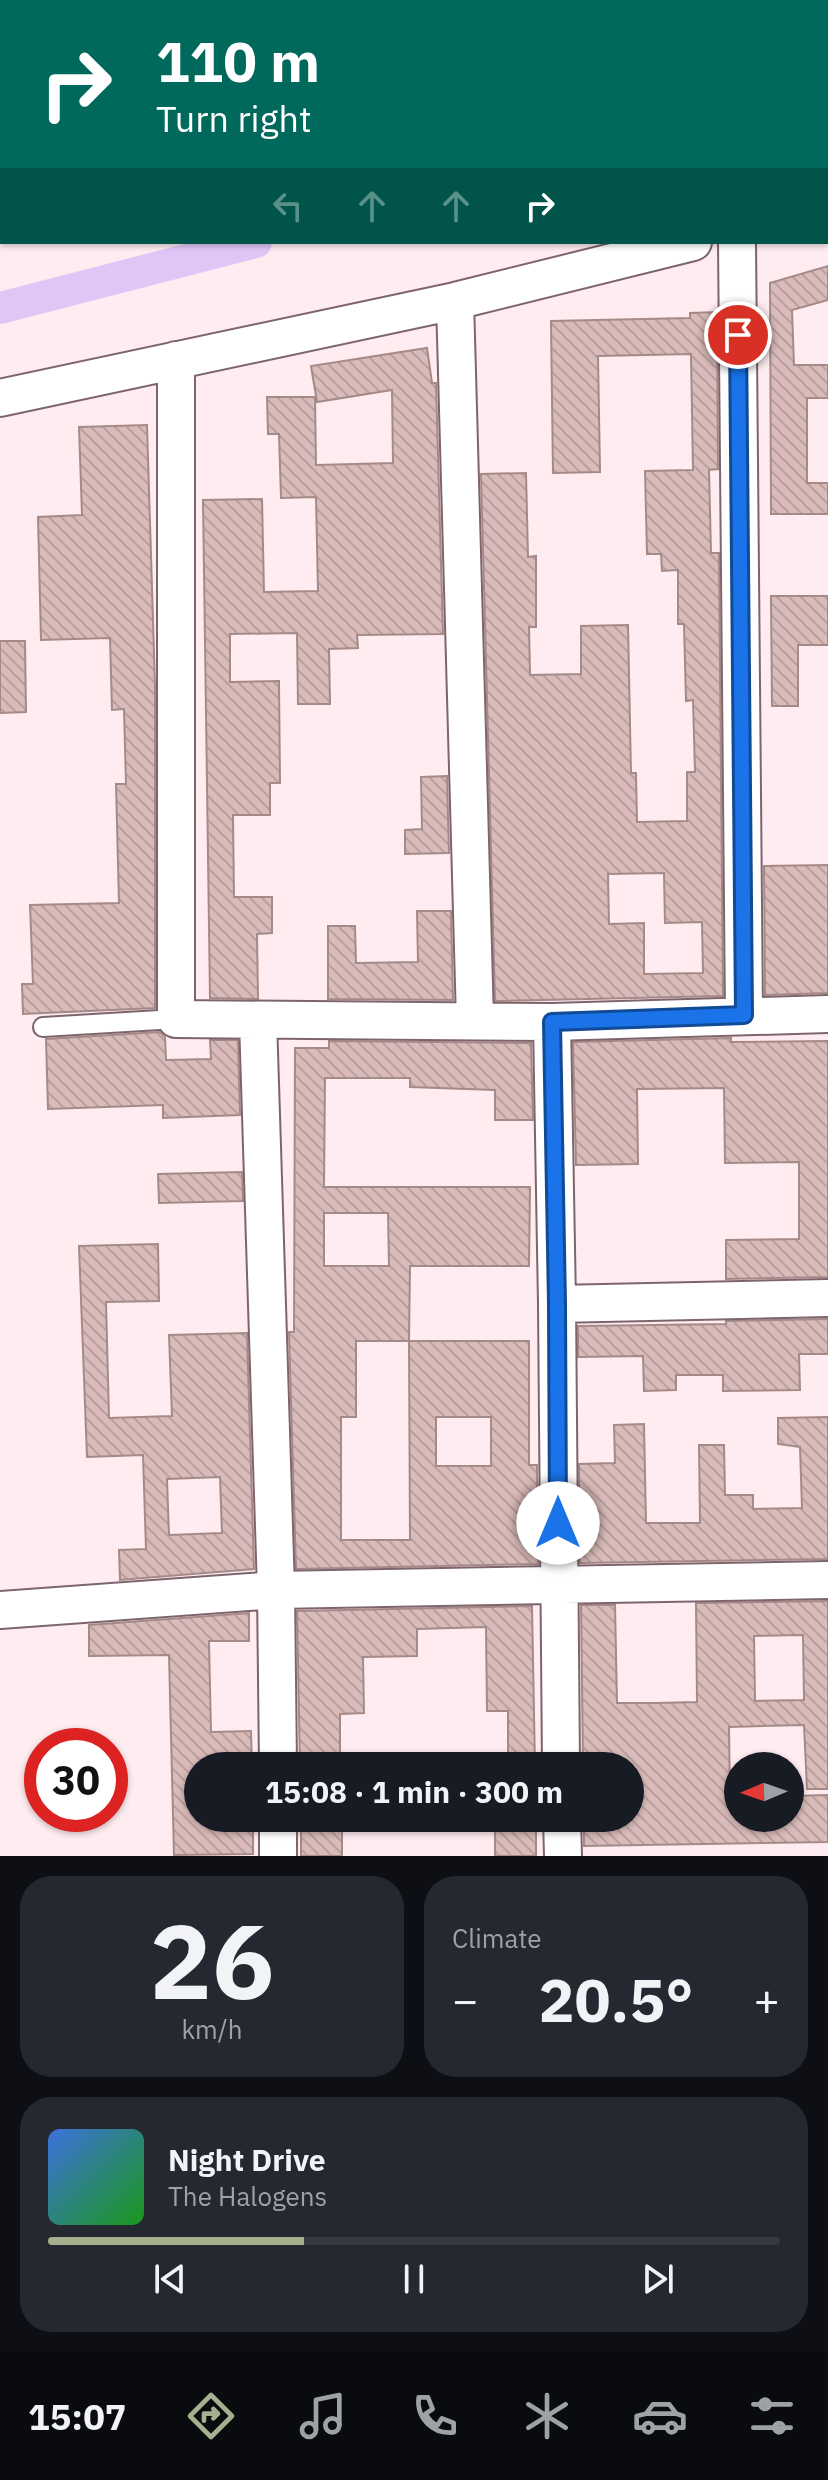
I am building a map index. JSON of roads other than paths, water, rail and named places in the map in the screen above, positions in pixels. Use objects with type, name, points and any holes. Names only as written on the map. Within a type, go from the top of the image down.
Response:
[{"type":"street","points":[[0,398],[455,301],[685,244]]},
{"type":"street","points":[[737,244],[744,1015]]},
{"type":"street","points":[[455,301],[475,1020]]},
{"type":"street","points":[[176,360],[176,1019],[552,1022],[828,1014]]},
{"type":"street","points":[[258,1020],[276,1590],[278,1752]]},
{"type":"street","points":[[552,1022],[561,1752]]},
{"type":"street","points":[[557,1304],[828,1298]]},
{"type":"street","points":[[0,1610],[276,1590],[828,1580]]},
{"type":"street","points":[[278,1832],[278,1856]]},
{"type":"street","points":[[562,1832],[563,1856]]},
{"type":"lane","points":[[43,1027],[176,1019]]},
{"type":"waterway","points":[[0,308],[248,244]]}]
